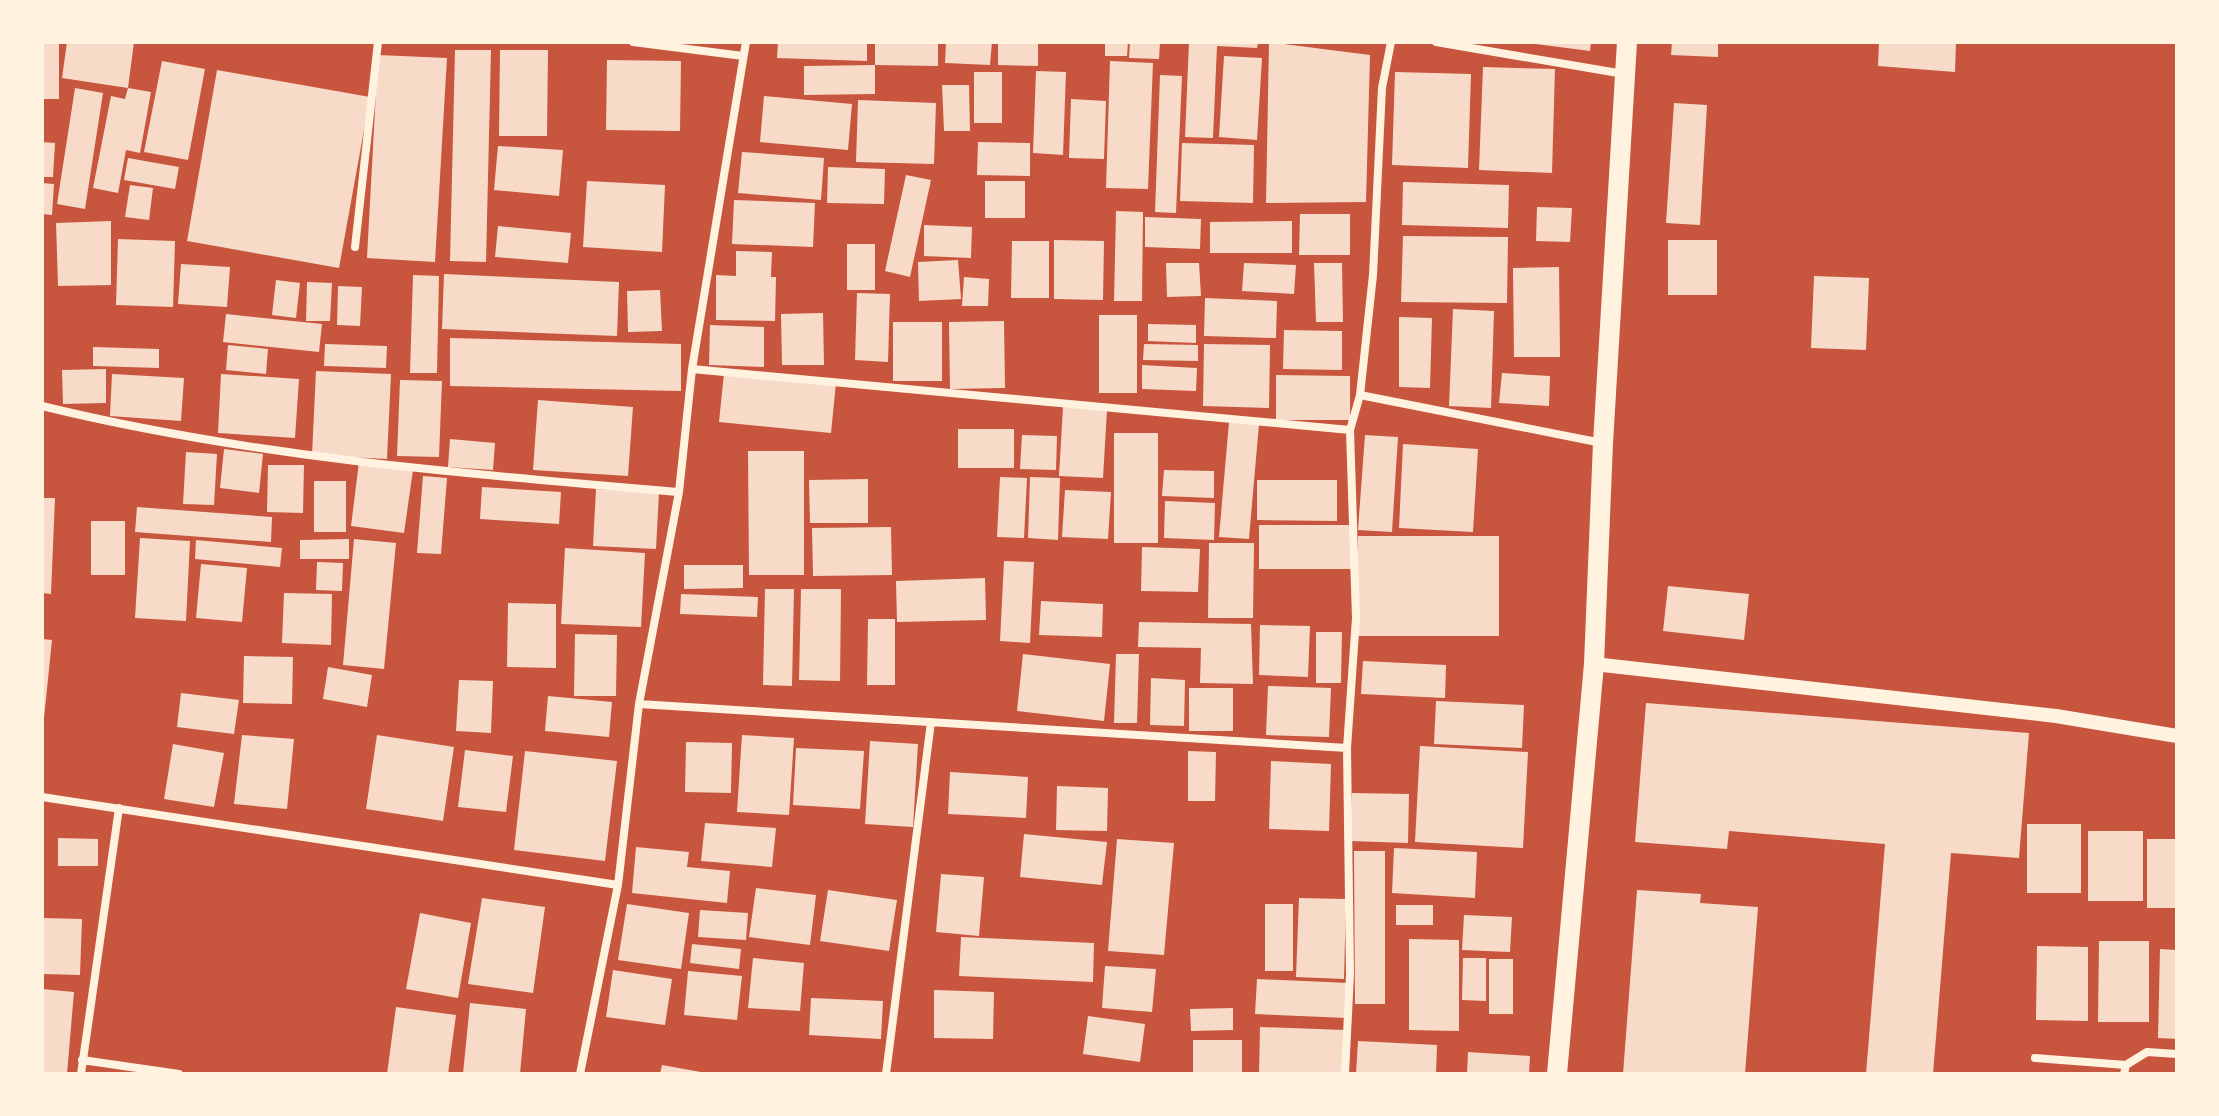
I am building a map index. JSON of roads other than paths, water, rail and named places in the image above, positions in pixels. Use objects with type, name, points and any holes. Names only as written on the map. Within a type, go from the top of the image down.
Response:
[{"type":"main road","points":[[1557,1074],[1594,664],[1603,443],[1627,42]]},
{"type":"street","points":[[355,247],[378,42]]},
{"type":"street","points":[[633,42],[743,56]]},
{"type":"street","points":[[580,1074],[618,885],[639,704],[679,492],[692,369],[746,42]]},
{"type":"street","points":[[1345,1074],[1350,974],[1347,748],[1356,618],[1350,430],[1360,395],[1373,275],[1382,88],[1391,42]]},
{"type":"street","points":[[1436,42],[1624,74]]},
{"type":"street","points":[[692,369],[1350,430]]},
{"type":"street","points":[[1360,395],[1603,443]]},
{"type":"street","points":[[42,406],[136,429],[309,457],[679,492]]},
{"type":"street","points":[[1594,664],[2056,716],[2177,736]]},
{"type":"street","points":[[639,704],[1347,748]]},
{"type":"street","points":[[886,1074],[931,722]]},
{"type":"street","points":[[42,797],[618,885]]},
{"type":"street","points":[[81,1074],[119,808]]},
{"type":"street","points":[[2035,1058],[2125,1070],[2147,1052],[2177,1054]]},
{"type":"street","points":[[82,1060],[179,1074]]}]
